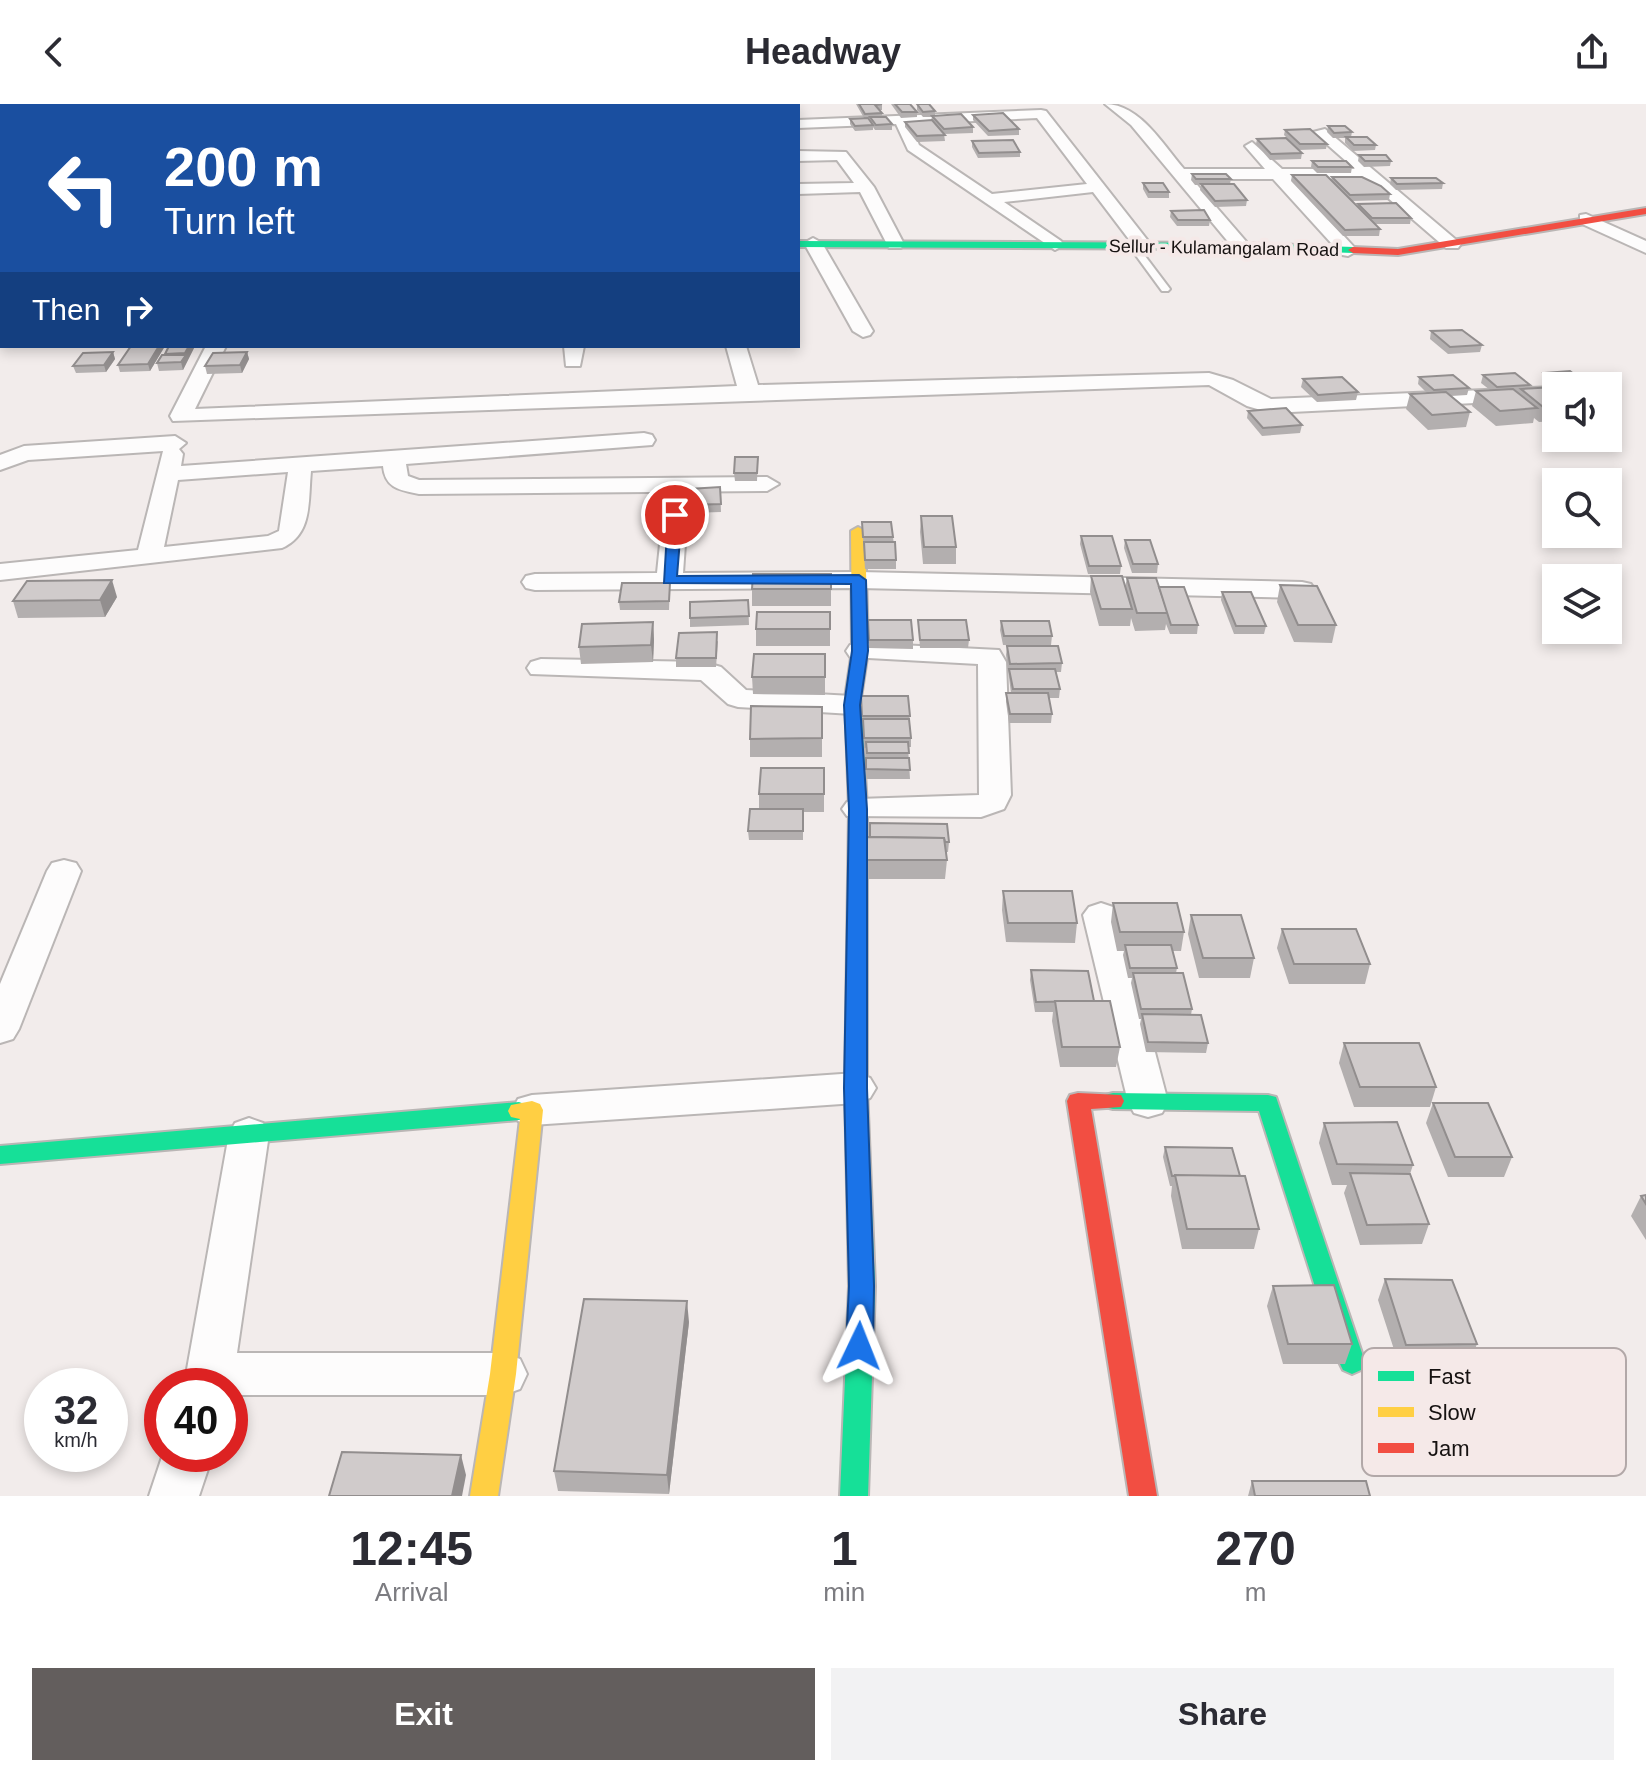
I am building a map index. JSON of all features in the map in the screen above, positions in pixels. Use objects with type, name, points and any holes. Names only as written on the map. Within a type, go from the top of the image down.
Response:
[{"type":"street","points":[[1112,104],[1136,122],[1241,246]]},
{"type":"street","points":[[800,124],[1041,114],[1099,187],[1138,246]]},
{"type":"street","points":[[901,120],[908,143],[1055,245]]},
{"type":"street","points":[[1320,132],[1452,244]]},
{"type":"street","points":[[1252,146],[1348,251]]},
{"type":"street","points":[[800,156],[841,155],[866,187],[895,244]]},
{"type":"street","points":[[1181,174],[1368,174]]},
{"type":"street","points":[[800,189],[866,187]]},
{"type":"street","points":[[990,199],[1099,187]]},
{"type":"street","name":"Sellur - Kulamangalam Road","points":[[806,244],[1241,246],[1398,252],[1646,211]]},
{"type":"street","points":[[1586,219],[1646,248]]},
{"type":"street","points":[[806,244],[863,331]]},
{"type":"street","points":[[149,556],[181,416],[215,348]]},
{"type":"street","points":[[737,348],[749,392]]},
{"type":"street","points":[[168,474],[394,459],[527,425],[749,392],[1209,379],[1225,382],[1252,401],[1271,406],[1542,394]]},
{"type":"street","points":[[181,416],[527,425],[644,440]]},
{"type":"street","points":[[0,463],[24,453],[175,443]]},
{"type":"street","points":[[394,459],[396,478],[403,484],[419,487],[767,484]]},
{"type":"street","points":[[0,572],[273,543],[288,536],[293,528],[300,466]]},
{"type":"street","points":[[669,580],[675,515]]},
{"type":"street","points":[[854,1496],[862,1286],[856,1088],[858,809],[852,705],[860,651],[858,531]]},
{"type":"street","points":[[535,582],[859,580],[1302,590]]},
{"type":"street","points":[[858,809],[981,807],[993,802],[995,795],[989,656],[860,651]]},
{"type":"street","points":[[541,668],[703,671],[711,673],[738,698],[852,705]]},
{"type":"street","points":[[0,1029],[64,871]]},
{"type":"street","points":[[1101,915],[1148,1102]]},
{"type":"street","points":[[0,1155],[532,1110],[856,1088]]},
{"type":"street","points":[[1143,1496],[1078,1101],[1268,1103],[1352,1362]]},
{"type":"street","points":[[484,1496],[503,1374],[532,1110]]},
{"type":"street","points":[[212,1368],[249,1134]]},
{"type":"street","points":[[248,1379],[503,1374]]},
{"type":"street","points":[[174,1496],[182,1472]]},
{"type":"lane","points":[[1138,246],[1165,289]]},
{"type":"building","points":[[859,104],[882,104],[875,105],[882,113],[865,114]]},
{"type":"building","points":[[895,104],[910,104],[917,112],[902,112]]},
{"type":"building","points":[[917,104],[929,104],[935,111],[923,112]]},
{"type":"building","points":[[1003,113],[1019,129],[989,131],[973,115]]},
{"type":"building","points":[[961,114],[973,127],[944,129],[932,116]]},
{"type":"building","points":[[870,117],[886,117],[892,124],[876,125]]},
{"type":"building","points":[[868,118],[873,125],[855,126],[850,119]]},
{"type":"building","points":[[932,120],[945,135],[917,136],[905,122]]},
{"type":"building","points":[[1328,126],[1345,126],[1352,132],[1334,133]]},
{"type":"building","points":[[1310,129],[1327,144],[1300,144],[1285,130]]},
{"type":"building","points":[[1346,137],[1367,137],[1376,145],[1354,145]]},
{"type":"building","points":[[1286,138],[1302,153],[1271,154],[1257,139]]},
{"type":"building","points":[[1013,140],[1020,152],[979,153],[972,141]]},
{"type":"building","points":[[1359,155],[1386,155],[1391,161],[1365,161]]},
{"type":"building","points":[[1312,161],[1346,161],[1352,167],[1318,167]]},
{"type":"building","points":[[1192,174],[1226,174],[1231,179],[1196,179]]},
{"type":"building","points":[[1292,175],[1326,175],[1380,229],[1345,230]]},
{"type":"building","points":[[1332,177],[1362,177],[1390,194],[1350,195]]},
{"type":"building","points":[[1391,178],[1436,178],[1443,183],[1397,184]]},
{"type":"building","points":[[1143,183],[1163,183],[1169,192],[1149,192]]},
{"type":"building","points":[[1201,184],[1234,184],[1247,200],[1215,201]]},
{"type":"building","points":[[1396,203],[1411,218],[1372,218],[1358,204]]},
{"type":"building","points":[[1204,210],[1210,220],[1178,220],[1171,211]]},
{"type":"building","points":[[1462,330],[1482,345],[1450,347],[1431,331]]},
{"type":"building","points":[[130,348],[158,348],[148,364],[118,365]]},
{"type":"building","points":[[168,348],[188,348],[185,353],[165,354]]},
{"type":"building","points":[[113,352],[104,365],[73,366],[83,353]]},
{"type":"building","points":[[247,352],[240,365],[205,366],[213,353]]},
{"type":"building","points":[[162,355],[186,355],[181,362],[157,363]]},
{"type":"building","points":[[1515,373],[1530,385],[1497,387],[1483,375]]},
{"type":"building","points":[[1453,375],[1469,388],[1434,390],[1419,377]]},
{"type":"building","points":[[1342,377],[1358,392],[1318,395],[1303,379]]},
{"type":"building","points":[[1542,388],[1542,406],[1521,389]]},
{"type":"building","points":[[1513,389],[1537,408],[1500,411],[1476,391]]},
{"type":"building","points":[[1446,392],[1470,412],[1432,415],[1410,394]]},
{"type":"building","points":[[1286,408],[1302,425],[1263,428],[1248,411]]},
{"type":"building","points":[[735,457],[758,457],[757,473],[734,473]]},
{"type":"building","points":[[720,487],[721,504],[690,505],[689,489]]},
{"type":"building","points":[[921,516],[952,516],[956,547],[924,547]]},
{"type":"building","points":[[862,522],[891,522],[893,537],[863,537]]},
{"type":"building","points":[[1081,536],[1112,536],[1121,566],[1089,566]]},
{"type":"building","points":[[1125,540],[1150,540],[1158,564],[1133,564]]},
{"type":"building","points":[[864,542],[895,542],[896,560],[865,560]]},
{"type":"building","points":[[753,574],[831,574],[831,589],[752,589]]},
{"type":"building","points":[[1091,576],[1122,576],[1132,609],[1101,609]]},
{"type":"building","points":[[1127,578],[1156,578],[1168,613],[1137,613]]},
{"type":"building","points":[[112,580],[100,600],[13,601],[27,581]]},
{"type":"building","points":[[622,583],[670,583],[669,601],[619,602]]},
{"type":"building","points":[[1280,585],[1317,586],[1336,625],[1298,625]]},
{"type":"building","points":[[1159,587],[1184,587],[1198,625],[1171,625]]},
{"type":"building","points":[[1222,592],[1251,592],[1266,626],[1236,626]]},
{"type":"building","points":[[748,600],[749,616],[690,618],[690,602]]},
{"type":"building","points":[[757,612],[830,612],[830,629],[756,629]]},
{"type":"building","points":[[868,620],[911,620],[913,640],[869,640]]},
{"type":"building","points":[[918,620],[966,620],[969,640],[920,640]]},
{"type":"building","points":[[1001,621],[1049,621],[1052,636],[1004,636]]},
{"type":"building","points":[[653,622],[651,645],[579,647],[582,624]]},
{"type":"building","points":[[717,632],[716,658],[676,658],[679,633]]},
{"type":"building","points":[[1007,646],[1058,646],[1062,663],[1010,664]]},
{"type":"building","points":[[754,654],[825,654],[825,677],[752,677]]},
{"type":"building","points":[[1009,669],[1055,669],[1060,689],[1013,689]]},
{"type":"building","points":[[1006,693],[1048,693],[1052,714],[1010,714]]},
{"type":"building","points":[[861,696],[908,696],[910,716],[862,716]]},
{"type":"building","points":[[751,706],[822,707],[822,738],[750,739]]},
{"type":"building","points":[[863,719],[909,719],[911,738],[864,738]]},
{"type":"building","points":[[866,742],[908,742],[909,753],[867,753]]},
{"type":"building","points":[[866,758],[909,758],[910,770],[866,769]]},
{"type":"building","points":[[761,768],[824,768],[824,794],[759,794]]},
{"type":"building","points":[[750,809],[803,809],[803,831],[748,831]]},
{"type":"building","points":[[870,823],[947,824],[949,842],[945,842],[944,838],[870,837]]},
{"type":"building","points":[[867,837],[944,838],[947,860],[867,860]]},
{"type":"building","points":[[1003,891],[1072,891],[1077,923],[1008,923]]},
{"type":"building","points":[[1113,903],[1177,903],[1184,932],[1120,932]]},
{"type":"building","points":[[1191,915],[1241,915],[1254,958],[1203,958]]},
{"type":"building","points":[[1282,929],[1356,929],[1370,964],[1294,964]]},
{"type":"building","points":[[1125,945],[1171,945],[1177,968],[1130,968]]},
{"type":"building","points":[[1031,970],[1088,971],[1094,1001],[1036,1002]]},
{"type":"building","points":[[1133,973],[1183,973],[1192,1009],[1141,1009]]},
{"type":"building","points":[[1055,1001],[1110,1001],[1120,1047],[1062,1047]]},
{"type":"building","points":[[1142,1014],[1201,1015],[1208,1043],[1148,1042]]},
{"type":"building","points":[[1344,1043],[1419,1043],[1436,1087],[1360,1087]]},
{"type":"building","points":[[1433,1103],[1488,1103],[1512,1157],[1455,1157]]},
{"type":"building","points":[[1397,1122],[1413,1165],[1337,1164],[1324,1123]]},
{"type":"building","points":[[1165,1147],[1232,1148],[1240,1176],[1172,1176]]},
{"type":"building","points":[[1350,1173],[1410,1174],[1429,1224],[1367,1225]]},
{"type":"building","points":[[1175,1175],[1245,1176],[1259,1229],[1187,1229]]},
{"type":"building","points":[[1385,1279],[1452,1280],[1477,1344],[1406,1345]]},
{"type":"building","points":[[1334,1285],[1352,1344],[1288,1344],[1273,1286]]},
{"type":"building","points":[[584,1299],[687,1301],[667,1475],[554,1471]]},
{"type":"building","points":[[342,1452],[461,1455],[452,1496],[329,1496]]},
{"type":"building","points":[[1252,1481],[1366,1481],[1370,1496],[1255,1496]]},
{"type":"traffic: fast","points":[[800,244],[1241,246],[1353,250]]},
{"type":"traffic: fast","points":[[853,698],[858,809],[856,1088],[862,1286],[854,1496]]},
{"type":"traffic: fast","points":[[1113,1101],[1268,1103],[1352,1362]]},
{"type":"traffic: fast","points":[[0,1155],[519,1111]]},
{"type":"traffic: slow","points":[[853,698],[860,651],[858,531]]},
{"type":"traffic: slow","points":[[484,1496],[503,1374],[532,1110],[519,1111]]},
{"type":"traffic: jam","points":[[1353,250],[1398,252],[1646,211]]},
{"type":"traffic: jam","points":[[1113,1101],[1078,1101],[1143,1496]]},
{"type":"route","points":[[675,515],[669,580],[859,580],[860,651],[852,705],[858,809],[856,1088],[862,1286],[859,1346]]}]
